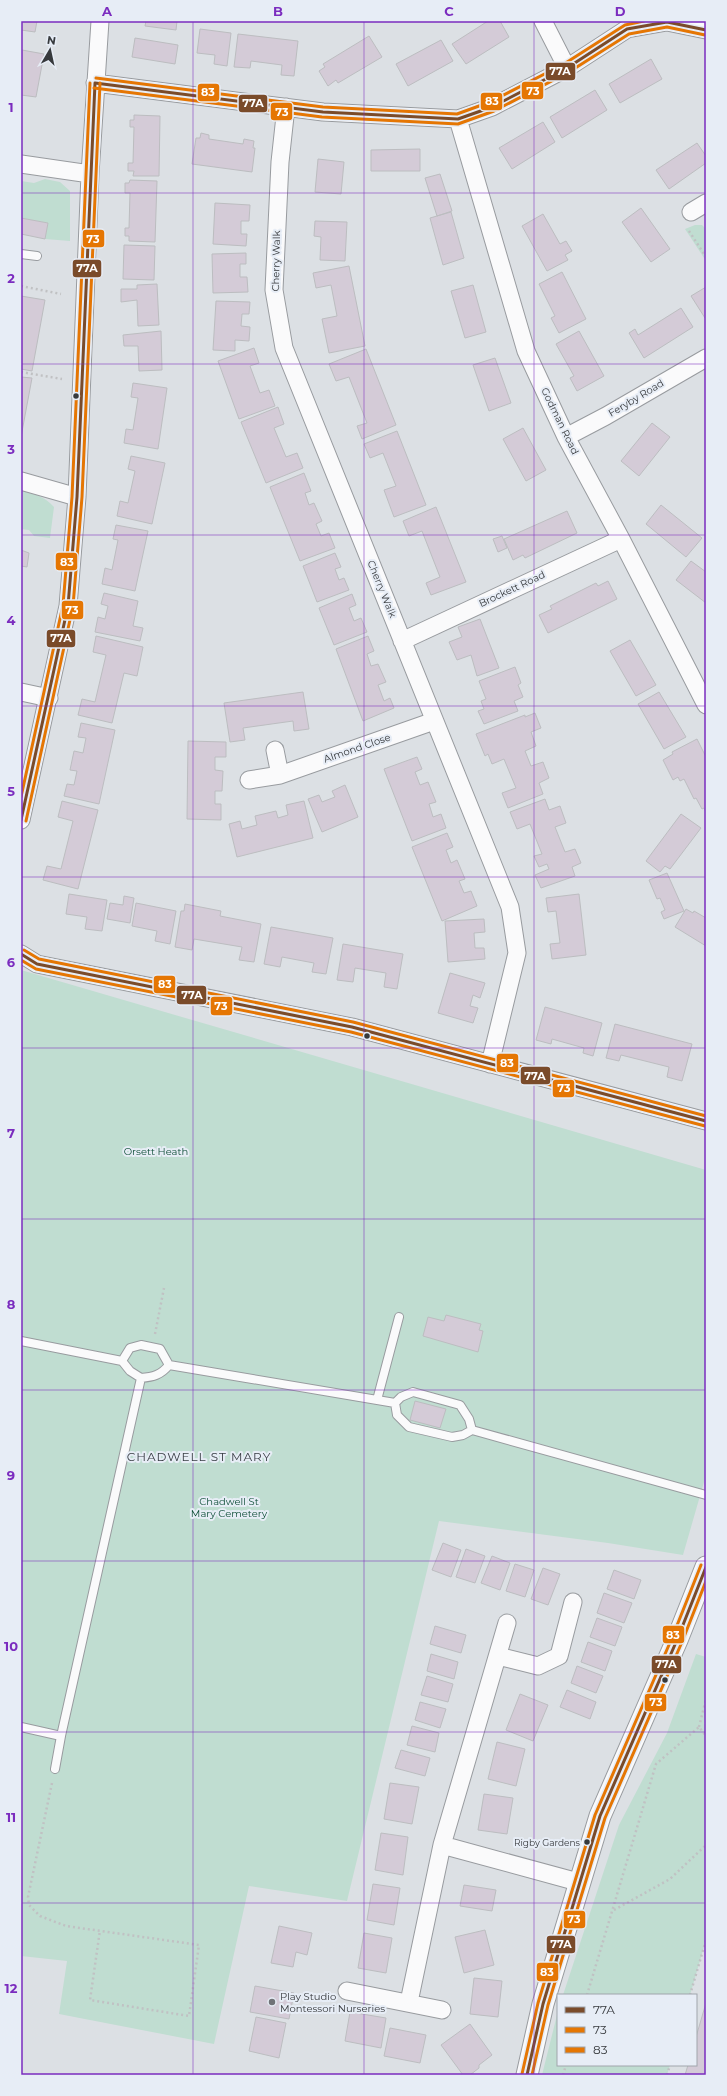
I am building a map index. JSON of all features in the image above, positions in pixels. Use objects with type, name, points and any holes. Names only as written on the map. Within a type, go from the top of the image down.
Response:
[{"type":"street","points":[[21,820],[68,606],[77,496],[90,174],[100,21]]},
{"type":"street","points":[[543,21],[567,68]]},
{"type":"street","points":[[95,83],[323,112],[458,119],[492,107],[567,68],[627,29],[645,23],[667,22],[706,30]]},
{"type":"street","name":"Cherry Walk","points":[[286,107],[280,162],[274,290],[284,348],[510,907],[517,953],[490,1064]]},
{"type":"street","name":"Godman Road","points":[[458,119],[526,351],[566,436],[621,539],[706,705]]},
{"type":"street","points":[[21,164],[90,174]]},
{"type":"street","points":[[691,212],[706,202]]},
{"type":"street","name":"Feryby Road","points":[[566,436],[606,416],[706,358]]},
{"type":"street","points":[[21,481],[77,496]]},
{"type":"street","name":"Brockett Road","points":[[402,641],[621,539]]},
{"type":"street","points":[[21,692],[49,698]]},
{"type":"street","name":"Almond Close","points":[[249,780],[280,775],[434,721]]},
{"type":"street","points":[[274,750],[280,775]]},
{"type":"street","points":[[21,954],[37,964],[352,1027],[706,1121]]},
{"type":"street","points":[[527,2075],[543,2004],[578,1882],[600,1816],[677,1640],[706,1567]]},
{"type":"street","points":[[498,1656],[538,1666],[559,1656],[573,1602]]},
{"type":"street","points":[[409,2002],[442,1845],[507,1623]]},
{"type":"street","points":[[442,1845],[578,1882]]},
{"type":"street","points":[[347,1991],[409,2002],[442,2010]]},
{"type":"lane","points":[[21,254],[37,256]]},
{"type":"lane","points":[[377,1400],[400,1317]]},
{"type":"lane","points":[[21,1341],[122,1361],[130,1371],[141,1378],[154,1376],[164,1372],[169,1365]]},
{"type":"lane","points":[[122,1361],[130,1348],[141,1345],[153,1346],[160,1350],[169,1365],[395,1403],[413,1392],[460,1406],[469,1419],[472,1430]]},
{"type":"lane","points":[[55,1769],[61,1736],[141,1378]]},
{"type":"lane","points":[[395,1403],[397,1415],[409,1427],[452,1437],[463,1435],[472,1430],[706,1495]]},
{"type":"lane","points":[[21,1727],[61,1736]]},
{"type":"path","points":[[691,212],[686,227],[706,257]]},
{"type":"path","points":[[21,286],[61,294]]},
{"type":"path","points":[[21,372],[62,379]]},
{"type":"path","points":[[153,1346],[164,1288]]},
{"type":"path","points":[[587,1994],[656,1764],[699,1727],[706,1699]]},
{"type":"path","points":[[699,1727],[706,1736]]},
{"type":"path","points":[[55,1769],[28,1897],[29,1906],[40,1916],[66,1926],[100,1930],[199,1945],[189,2016],[90,2000],[100,1930]]},
{"type":"path","points":[[613,1911],[670,1879],[706,1845]]},
{"type":"path","points":[[690,1994],[706,1940]]},
{"type":"green space","points":[[45,179],[60,182],[70,191],[70,241],[45,239],[48,223],[21,218],[21,181],[34,183]]},
{"type":"green space","points":[[695,225],[702,225],[706,229],[706,261],[685,229]]},
{"type":"green space","points":[[21,491],[39,496],[47,500],[54,507],[50,538],[34,536],[29,530],[21,529]]},
{"type":"green space","name":"Chadwell St Mary Cemetery","points":[[21,970],[706,1170],[706,1475],[683,1555],[608,1543],[439,1521],[347,1901],[249,1886],[214,2044],[59,2014],[67,1961],[21,1956]]},
{"type":"green space","points":[[696,1654],[706,1657],[706,1714],[704,1724],[706,1725],[706,1940],[690,1994],[563,1994],[619,1825],[667,1733]]},
{"type":"green space","points":[[557,2015],[557,2066],[670,2066],[667,2075],[542,2075]]},
{"type":"building","points":[[21,21],[37,21],[35,32],[21,30]]},
{"type":"building","points":[[146,21],[177,21],[176,30],[145,26]]},
{"type":"building","points":[[488,21],[500,21],[509,37],[466,64],[452,44]]},
{"type":"building","points":[[200,29],[231,33],[227,66],[214,64],[215,55],[197,53]]},
{"type":"building","points":[[238,34],[298,41],[294,76],[281,75],[282,65],[251,61],[250,68],[234,67]]},
{"type":"building","points":[[369,36],[382,57],[338,83],[336,80],[328,86],[319,71],[325,67],[323,64]]},
{"type":"building","points":[[135,38],[178,45],[175,64],[132,57]]},
{"type":"building","points":[[441,40],[453,61],[408,86],[396,64]]},
{"type":"building","points":[[22,50],[44,54],[36,97],[21,95]]},
{"type":"building","points":[[651,59],[662,79],[620,103],[609,84]]},
{"type":"building","points":[[595,90],[607,110],[562,138],[550,117]]},
{"type":"building","points":[[134,115],[160,116],[159,176],[133,176],[134,171],[128,171],[128,163],[133,163],[134,127],[130,127],[130,120],[134,120]]},
{"type":"building","points":[[543,122],[555,142],[512,169],[499,148]]},
{"type":"building","points":[[201,133],[209,135],[209,139],[243,144],[244,139],[254,141],[253,148],[255,148],[252,172],[192,164],[196,138],[200,138]]},
{"type":"building","points":[[697,143],[706,156],[706,163],[669,189],[656,170]]},
{"type":"building","points":[[420,149],[420,171],[371,171],[371,150]]},
{"type":"building","points":[[318,159],[344,162],[341,194],[315,192]]},
{"type":"building","points":[[440,174],[452,211],[437,216],[425,178]]},
{"type":"building","points":[[130,180],[157,181],[155,242],[129,241],[129,236],[125,236],[125,228],[129,228],[130,193],[125,193],[125,183],[129,183]]},
{"type":"building","points":[[215,203],[250,205],[249,221],[241,221],[241,234],[247,234],[246,246],[213,244]]},
{"type":"building","points":[[641,208],[670,249],[651,262],[622,222]]},
{"type":"building","points":[[451,212],[464,258],[443,265],[430,218]]},
{"type":"building","points":[[543,214],[560,244],[566,241],[572,251],[565,255],[568,260],[547,271],[522,226]]},
{"type":"building","points":[[21,218],[48,223],[45,239],[21,234]]},
{"type":"building","points":[[315,221],[347,222],[345,261],[320,260],[321,237],[314,236]]},
{"type":"building","points":[[124,245],[155,246],[154,280],[123,279]]},
{"type":"building","points":[[246,253],[246,264],[240,264],[240,277],[247,277],[248,292],[213,293],[212,254]]},
{"type":"building","points":[[349,266],[365,346],[329,353],[322,319],[337,316],[331,285],[316,288],[313,273]]},
{"type":"building","points":[[562,272],[586,319],[559,333],[551,318],[555,316],[539,284]]},
{"type":"building","points":[[157,284],[159,325],[138,326],[137,300],[121,302],[121,289],[137,289],[137,285]]},
{"type":"building","points":[[473,285],[486,332],[465,338],[451,291]]},
{"type":"building","points":[[706,287],[706,318],[705,318],[691,296]]},
{"type":"building","points":[[21,296],[45,300],[32,371],[21,369]]},
{"type":"building","points":[[216,301],[250,302],[249,314],[242,314],[241,326],[250,327],[249,341],[235,340],[235,351],[213,350]]},
{"type":"building","points":[[681,308],[693,327],[644,358],[629,333],[635,329],[638,335]]},
{"type":"building","points":[[161,331],[162,370],[139,371],[138,346],[124,346],[123,335]]},
{"type":"building","points":[[579,331],[604,376],[577,391],[570,378],[574,376],[556,344]]},
{"type":"building","points":[[254,348],[259,363],[250,366],[260,393],[269,390],[275,406],[239,419],[218,361]]},
{"type":"building","points":[[366,349],[396,425],[362,439],[357,426],[367,423],[349,377],[336,381],[329,364]]},
{"type":"building","points":[[495,358],[511,403],[489,411],[473,365]]},
{"type":"building","points":[[21,377],[32,378],[21,437]]},
{"type":"building","points":[[133,383],[167,388],[158,449],[124,443],[126,429],[133,430],[138,398],[131,397]]},
{"type":"building","points":[[278,407],[284,424],[274,428],[286,457],[297,453],[303,468],[266,483],[241,422]]},
{"type":"building","points":[[652,423],[670,437],[639,476],[621,461]]},
{"type":"building","points":[[523,428],[546,470],[526,481],[503,439]]},
{"type":"building","points":[[397,431],[426,505],[394,517],[384,490],[396,486],[383,453],[370,458],[364,444]]},
{"type":"building","points":[[131,456],[165,463],[152,524],[117,516],[120,501],[128,503],[135,471],[128,469]]},
{"type":"building","points":[[304,473],[311,491],[305,493],[309,505],[314,503],[322,521],[316,524],[321,536],[329,533],[335,548],[300,561],[270,487]]},
{"type":"building","points":[[661,505],[702,538],[686,557],[646,524]]},
{"type":"building","points":[[436,507],[466,582],[431,595],[426,583],[440,577],[422,531],[409,536],[403,521]]},
{"type":"building","points":[[567,511],[577,533],[525,558],[523,555],[513,560],[504,539]]},
{"type":"building","points":[[116,525],[148,531],[135,591],[102,584],[105,568],[112,570],[118,540],[113,539]]},
{"type":"building","points":[[502,536],[507,548],[498,552],[493,539]]},
{"type":"building","points":[[21,550],[29,553],[27,567],[21,566]]},
{"type":"building","points":[[335,553],[341,567],[335,569],[339,580],[344,578],[349,590],[317,602],[303,566]]},
{"type":"building","points":[[691,561],[706,572],[706,603],[676,580]]},
{"type":"building","points":[[608,581],[617,599],[548,633],[539,615],[552,609],[550,606],[596,583],[598,586]]},
{"type":"building","points":[[104,593],[138,601],[133,626],[143,628],[140,641],[95,632],[98,617],[105,619],[108,606],[101,604]]},
{"type":"building","points":[[352,594],[356,605],[349,608],[354,621],[361,618],[367,632],[334,645],[319,608]]},
{"type":"building","points":[[480,619],[499,668],[477,676],[471,655],[457,660],[449,642],[462,637],[458,627]]},
{"type":"building","points":[[96,636],[143,647],[137,676],[124,673],[112,723],[78,715],[82,699],[95,702],[106,655],[93,652]]},
{"type":"building","points":[[368,636],[374,651],[367,654],[371,666],[378,664],[386,682],[378,685],[384,701],[390,698],[394,708],[363,721],[336,649]]},
{"type":"building","points":[[630,640],[656,685],[636,696],[610,651]]},
{"type":"building","points":[[515,667],[521,683],[518,685],[523,697],[514,701],[518,711],[484,724],[478,711],[484,709],[481,701],[486,699],[479,681]]},
{"type":"building","points":[[303,692],[309,729],[294,731],[293,721],[243,728],[245,740],[230,742],[224,703]]},
{"type":"building","points":[[659,692],[686,737],[664,749],[638,704]]},
{"type":"building","points":[[535,713],[541,728],[531,732],[536,746],[525,751],[531,766],[543,762],[549,778],[539,783],[543,794],[508,808],[502,793],[516,788],[504,759],[492,764],[488,754],[485,756],[476,734],[525,715],[525,717]]},
{"type":"building","points":[[81,723],[115,730],[99,804],[64,796],[67,784],[74,785],[77,771],[70,770],[74,751],[83,753],[86,738],[78,737]]},
{"type":"building","points":[[697,739],[706,757],[706,812],[704,808],[702,809],[696,798],[694,799],[684,779],[680,781],[678,777],[673,780],[663,760],[673,754],[672,752]]},
{"type":"building","points":[[188,741],[226,742],[226,757],[215,757],[215,770],[223,771],[222,791],[215,791],[215,804],[221,804],[221,820],[187,819]]},
{"type":"building","points":[[417,757],[422,769],[415,772],[420,785],[428,782],[436,802],[429,804],[433,817],[441,814],[446,828],[412,841],[384,769]]},
{"type":"building","points":[[345,785],[358,817],[322,832],[308,799],[319,795],[322,802],[335,797],[332,791]]},
{"type":"building","points":[[545,799],[549,810],[560,806],[566,823],[555,827],[565,852],[575,849],[581,863],[572,867],[575,876],[541,888],[535,875],[549,869],[547,864],[539,867],[534,856],[542,854],[530,824],[517,829],[510,812]]},
{"type":"building","points":[[62,801],[98,810],[78,889],[43,880],[47,866],[61,869],[73,821],[58,817]]},
{"type":"building","points":[[304,801],[313,838],[237,857],[229,824],[240,821],[242,829],[257,825],[255,816],[276,811],[278,818],[288,815],[286,805]]},
{"type":"building","points":[[681,814],[701,828],[670,869],[665,866],[660,872],[646,861]]},
{"type":"building","points":[[447,833],[453,847],[446,850],[451,863],[457,860],[465,879],[459,881],[464,893],[471,891],[477,906],[442,921],[412,847]]},
{"type":"building","points":[[667,873],[684,911],[664,919],[661,912],[665,910],[660,898],[657,899],[649,880]]},
{"type":"building","points":[[69,894],[107,900],[102,931],[85,929],[87,917],[66,914]]},
{"type":"building","points":[[579,894],[586,955],[552,959],[550,944],[560,943],[556,911],[548,912],[546,898]]},
{"type":"building","points":[[124,896],[134,898],[130,923],[107,919],[110,903],[123,905]]},
{"type":"building","points":[[136,903],[176,911],[170,944],[155,941],[157,931],[132,926]]},
{"type":"building","points":[[185,904],[221,911],[220,916],[261,924],[254,962],[239,960],[242,947],[194,939],[192,950],[175,947],[181,911],[184,911]]},
{"type":"building","points":[[686,909],[693,913],[694,911],[706,918],[706,946],[675,927]]},
{"type":"building","points":[[484,919],[485,932],[474,933],[475,948],[484,948],[485,959],[448,962],[445,921]]},
{"type":"building","points":[[271,927],[333,938],[326,974],[312,972],[314,963],[282,957],[280,967],[264,964]]},
{"type":"building","points":[[343,944],[403,954],[397,989],[384,987],[386,973],[355,968],[353,982],[337,980]]},
{"type":"building","points":[[450,973],[485,983],[480,998],[473,995],[470,1006],[478,1008],[473,1023],[438,1013]]},
{"type":"building","points":[[545,1007],[602,1023],[593,1056],[583,1053],[584,1048],[552,1039],[551,1044],[536,1040]]},
{"type":"building","points":[[615,1024],[692,1044],[682,1081],[667,1077],[669,1067],[621,1055],[619,1061],[606,1058]]},
{"type":"building","points":[[446,1315],[481,1324],[479,1330],[483,1331],[478,1352],[423,1336],[428,1317],[444,1321]]},
{"type":"building","points":[[415,1401],[446,1409],[440,1428],[410,1420]]},
{"type":"building","points":[[443,1543],[461,1550],[451,1577],[432,1570]]},
{"type":"building","points":[[466,1549],[485,1556],[475,1583],[456,1577]]},
{"type":"building","points":[[492,1556],[510,1563],[500,1590],[481,1583]]},
{"type":"building","points":[[515,1564],[534,1570],[525,1597],[506,1591]]},
{"type":"building","points":[[543,1568],[560,1574],[548,1605],[531,1599]]},
{"type":"building","points":[[614,1570],[641,1580],[634,1599],[607,1589]]},
{"type":"building","points":[[604,1593],[632,1603],[624,1623],[597,1613]]},
{"type":"building","points":[[597,1618],[622,1627],[615,1646],[590,1637]]},
{"type":"building","points":[[435,1626],[466,1635],[461,1653],[430,1644]]},
{"type":"building","points":[[588,1642],[612,1651],[605,1671],[581,1662]]},
{"type":"building","points":[[431,1654],[458,1662],[454,1679],[427,1671]]},
{"type":"building","points":[[577,1666],[603,1676],[596,1693],[571,1683]]},
{"type":"building","points":[[427,1676],[453,1684],[448,1702],[421,1695]]},
{"type":"building","points":[[567,1690],[596,1702],[590,1719],[560,1707]]},
{"type":"building","points":[[520,1694],[548,1705],[533,1741],[506,1730]]},
{"type":"building","points":[[420,1702],[446,1709],[440,1728],[415,1720]]},
{"type":"building","points":[[412,1726],[439,1733],[435,1752],[407,1745]]},
{"type":"building","points":[[497,1742],[525,1749],[516,1786],[488,1779]]},
{"type":"building","points":[[401,1750],[430,1758],[425,1776],[395,1768]]},
{"type":"building","points":[[390,1783],[419,1787],[412,1824],[384,1819]]},
{"type":"building","points":[[484,1794],[513,1798],[507,1834],[478,1830]]},
{"type":"building","points":[[381,1833],[408,1837],[403,1875],[375,1870]]},
{"type":"building","points":[[373,1884],[400,1888],[394,1925],[367,1920]]},
{"type":"building","points":[[464,1885],[496,1890],[492,1911],[460,1906]]},
{"type":"building","points":[[279,1926],[312,1933],[307,1955],[296,1952],[293,1967],[271,1963]]},
{"type":"building","points":[[485,1930],[494,1965],[464,1973],[455,1937]]},
{"type":"building","points":[[364,1933],[392,1938],[386,1973],[358,1968]]},
{"type":"building","points":[[474,1978],[502,1981],[498,2017],[470,2014]]},
{"type":"building","name":"Play Studio Montessori Nurseries","points":[[255,1986],[294,1993],[289,2019],[250,2012]]},
{"type":"building","points":[[706,2003],[706,2075],[685,2075],[688,2066],[697,2066],[697,2034]]},
{"type":"building","points":[[350,2012],[386,2018],[381,2048],[345,2041]]},
{"type":"building","points":[[256,2017],[286,2023],[279,2058],[249,2051]]},
{"type":"building","points":[[470,2024],[492,2055],[479,2065],[479,2068],[470,2075],[463,2075],[441,2045]]},
{"type":"building","points":[[390,2028],[426,2035],[420,2063],[384,2056]]},
{"type":"transit line","name":"83","points":[[96,78],[323,107],[457,114],[490,102],[564,64],[625,25],[644,21]]},
{"type":"transit line","name":"77A","points":[[95,83],[323,112],[458,119],[492,107],[567,68],[627,29],[667,22],[706,30]]},
{"type":"transit line","name":"73","points":[[94,88],[322,117],[458,124],[494,111],[569,72],[629,34],[667,27],[705,35]]},
{"type":"transit line","name":"83","points":[[21,797],[63,605],[72,497],[90,83]]},
{"type":"transit line","name":"77A","points":[[21,820],[68,606],[77,497],[95,83]]},
{"type":"transit line","name":"73","points":[[26,821],[73,606],[82,497],[100,83]]},
{"type":"transit line","name":"83","points":[[24,950],[39,959],[353,1022],[706,1116]]},
{"type":"transit line","name":"77A","points":[[21,954],[37,964],[352,1027],[706,1121]]},
{"type":"transit line","name":"73","points":[[21,960],[36,969],[351,1032],[705,1126]]},
{"type":"transit line","name":"83","points":[[522,2074],[538,2003],[595,1815],[672,1638],[701,1565]]},
{"type":"transit line","name":"77A","points":[[527,2075],[543,2004],[600,1816],[677,1640],[706,1567]]},
{"type":"transit line","name":"73","points":[[532,2075],[548,2005],[605,1818],[682,1642],[706,1581]]},
{"type":"place","name":"Rigby Gardens","points":[[587,1842]]},
{"type":"place","name":"Play Studio Montessori Nurseries","points":[[272,2002]]},
{"type":"district","name":"CHADWELL ST MARY","points":[[199,1456]]},
{"type":"park label","name":"Orsett Heath","points":[[156,1151]]}]
